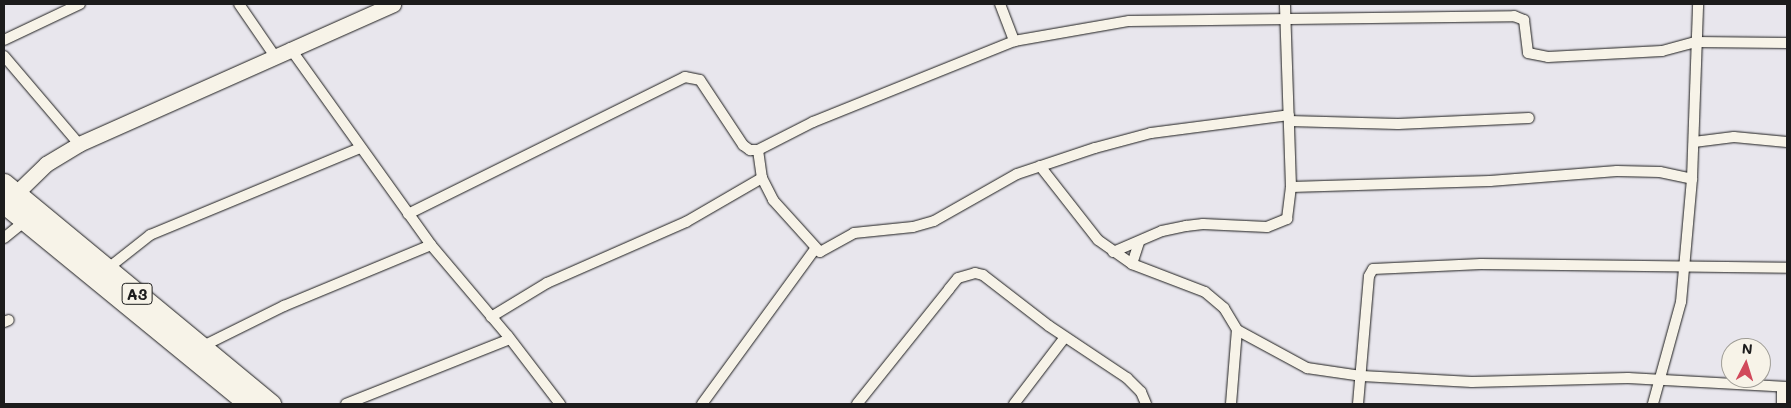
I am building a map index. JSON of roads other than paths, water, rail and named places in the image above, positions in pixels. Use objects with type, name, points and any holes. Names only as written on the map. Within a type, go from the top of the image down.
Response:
[{"type":"highway","name":"A3","points":[[7,196],[25,221],[248,404]]},
{"type":"highway","name":"A3","points":[[7,196],[107,269],[271,404]]},
{"type":"street","points":[[4,40],[80,4]]},
{"type":"street","points":[[239,4],[274,55]]},
{"type":"street","points":[[1000,4],[1014,41]]},
{"type":"street","points":[[1113,252],[1139,243],[1162,231],[1204,224],[1277,225],[1287,219],[1291,187],[1285,4]]},
{"type":"street","points":[[1653,404],[1673,339],[1687,267],[1694,142],[1698,4]]},
{"type":"street","points":[[7,196],[46,164],[79,144],[384,6]]},
{"type":"street","points":[[408,214],[685,77],[700,80],[743,145],[750,150],[758,150],[813,122],[1014,41],[1129,21],[1514,16],[1524,20],[1528,53],[1548,56],[1662,51],[1696,42],[1787,43]]},
{"type":"street","points":[[290,48],[431,245],[510,339],[560,404]]},
{"type":"street","points":[[4,56],[79,144]]},
{"type":"street","points":[[758,150],[762,178],[773,200],[815,249],[826,250],[854,233],[934,221],[1017,174],[1151,133],[1289,118],[1398,124],[1529,118]]},
{"type":"street","points":[[1694,142],[1734,137],[1787,142]]},
{"type":"street","points":[[107,269],[150,235],[360,148]]},
{"type":"street","points":[[1040,166],[1083,222],[1113,252],[1132,264],[1205,292],[1224,308],[1237,330],[1307,368],[1362,376],[1472,382],[1660,380],[1785,387],[1782,404]]},
{"type":"street","points":[[1291,187],[1490,181],[1617,171],[1660,172],[1692,178]]},
{"type":"street","points":[[491,317],[547,283],[686,222],[762,178]]},
{"type":"street","points":[[4,238],[25,221]]},
{"type":"street","points":[[1132,264],[1139,243]]},
{"type":"street","points":[[202,347],[284,306],[431,245]]},
{"type":"street","points":[[702,404],[815,249]]},
{"type":"street","points":[[1358,404],[1362,376],[1369,276],[1373,269],[1481,264],[1787,268]]},
{"type":"street","points":[[857,404],[949,289],[967,273],[983,275],[1065,337],[1127,378],[1142,392],[1146,404]]},
{"type":"street","points":[[1231,404],[1237,330]]},
{"type":"street","points":[[1014,404],[1065,337]]},
{"type":"street","points":[[346,404],[510,339]]}]
